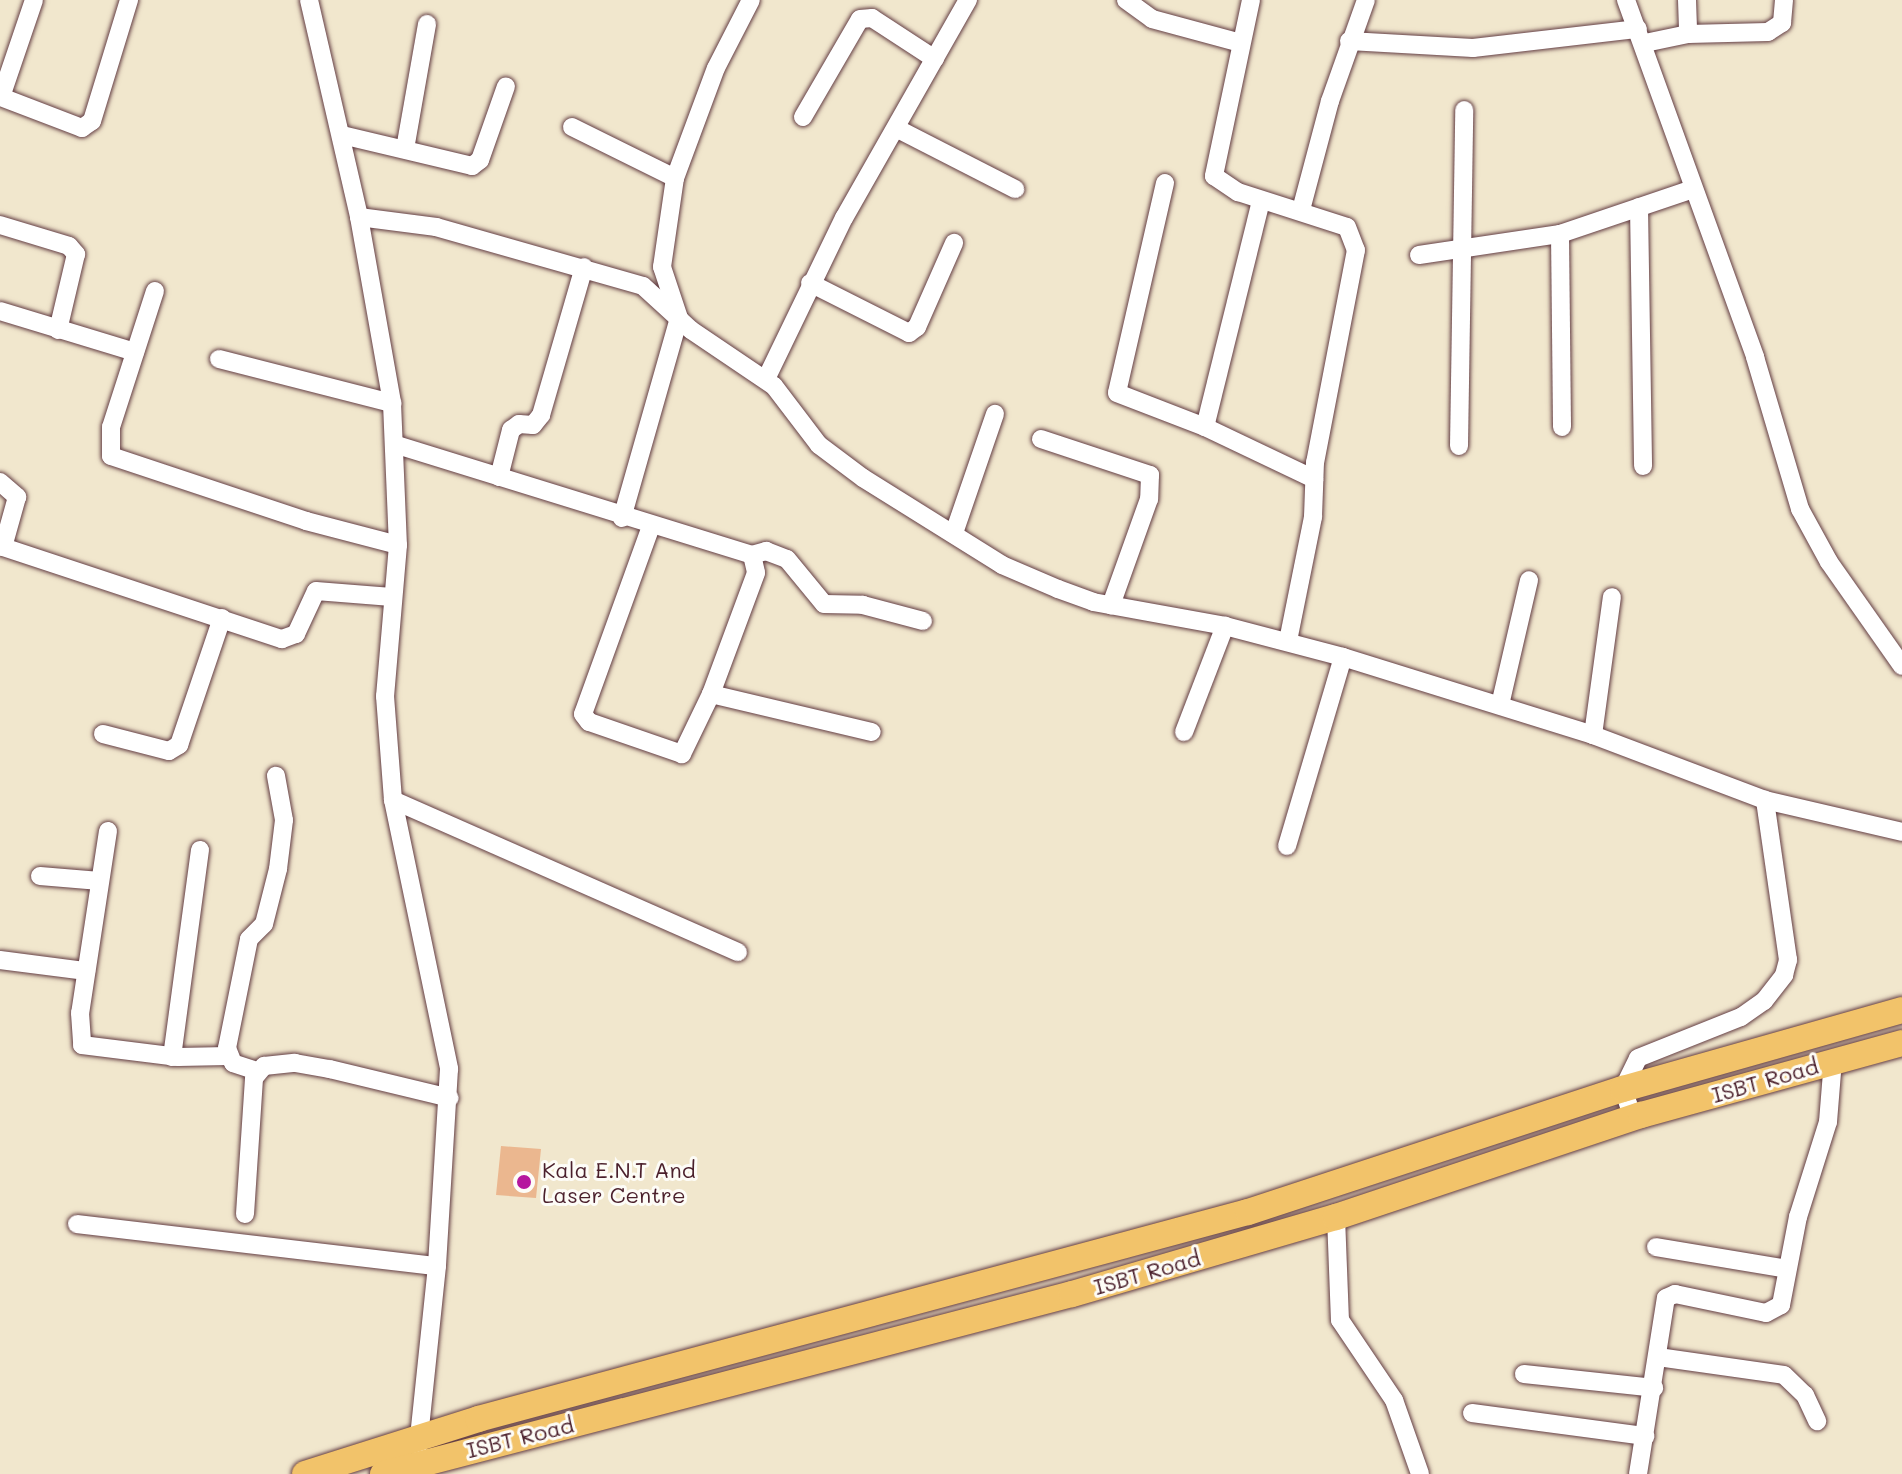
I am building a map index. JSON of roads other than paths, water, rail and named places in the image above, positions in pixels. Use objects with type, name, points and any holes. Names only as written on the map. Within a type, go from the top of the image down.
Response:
[{"type":"highway","points":[[305,1474],[416,1459],[1248,1212],[1623,1089],[1902,1010]]},
{"type":"highway","name":"ISBT Road","points":[[383,1474],[416,1459],[1072,1294],[1336,1217],[1633,1118],[1902,1043]]},
{"type":"street","points":[[34,0],[1,97],[82,128],[92,121],[129,0]]},
{"type":"street","points":[[309,0],[359,217],[392,403],[397,445],[398,545],[385,696],[393,800],[444,1041],[450,1098],[437,1266],[416,1459]]},
{"type":"street","points":[[622,518],[679,318],[662,267],[675,178],[716,68],[751,0]]},
{"type":"street","points":[[766,379],[810,283],[968,0]]},
{"type":"street","points":[[1126,0],[1152,19],[1241,43]]},
{"type":"street","points":[[1251,0],[1213,170],[1218,181],[1261,201],[1301,210],[1347,227],[1356,250],[1314,479],[1313,517],[1288,641]]},
{"type":"street","points":[[1301,210],[1349,41],[1366,0]]},
{"type":"street","points":[[1626,0],[1755,357],[1800,509],[1829,562],[1902,666]]},
{"type":"street","points":[[1687,0],[1688,34]]},
{"type":"street","points":[[1349,41],[1473,48],[1774,30],[1784,18],[1784,0]]},
{"type":"street","points":[[803,117],[860,19],[872,18],[935,59]]},
{"type":"street","points":[[405,149],[427,24]]},
{"type":"street","points":[[342,135],[477,165],[506,86]]},
{"type":"street","points":[[1459,446],[1465,249],[1464,110]]},
{"type":"street","points":[[572,127],[675,178]]},
{"type":"street","points":[[896,128],[1015,189]]},
{"type":"street","points":[[1165,183],[1115,387],[1128,401],[1205,427],[1314,479]]},
{"type":"street","points":[[1419,255],[1560,234],[1693,189]]},
{"type":"street","points":[[1205,427],[1261,201]]},
{"type":"street","points":[[1639,207],[1643,466]]},
{"type":"street","points":[[359,217],[436,227],[643,286],[679,318],[766,379],[819,445],[1010,568],[1111,605],[1225,626],[1343,657],[1593,735],[1765,800],[1902,832]]},
{"type":"street","points":[[0,225],[73,249],[76,262],[58,330]]},
{"type":"street","points":[[1560,234],[1562,427]]},
{"type":"street","points":[[810,283],[909,333],[917,327],[954,243]]},
{"type":"street","points":[[499,477],[511,430],[519,424],[533,425],[541,415],[584,267]]},
{"type":"street","points":[[155,291],[107,447],[116,462],[398,545]]},
{"type":"street","points":[[0,311],[135,352]]},
{"type":"street","points":[[219,359],[392,403]]},
{"type":"street","points":[[954,533],[995,414]]},
{"type":"street","points":[[1041,439],[1150,475],[1149,499],[1111,605]]},
{"type":"street","points":[[397,445],[622,518],[752,555],[766,551],[787,559],[824,604],[863,605],[923,621]]},
{"type":"street","points":[[0,482],[17,497],[2,546],[286,639],[299,629],[316,591],[392,597]]},
{"type":"street","points":[[651,526],[584,705],[584,718],[682,754],[711,694],[756,573],[752,555]]},
{"type":"street","points":[[1500,705],[1529,580]]},
{"type":"street","points":[[1593,735],[1612,597]]},
{"type":"street","points":[[103,734],[169,751],[179,745],[222,618]]},
{"type":"street","points":[[1184,732],[1225,626]]},
{"type":"street","points":[[1287,846],[1343,657]]},
{"type":"street","points":[[711,694],[872,732]]},
{"type":"street","points":[[228,1056],[249,939],[264,924],[278,869],[284,820],[276,776]]},
{"type":"street","points":[[393,800],[738,952]]},
{"type":"street","points":[[1633,1118],[1623,1089],[1628,1072],[1645,1053],[1741,1017],[1764,1001],[1784,975],[1788,960],[1765,800]]},
{"type":"street","points":[[108,831],[78,1028],[82,1045],[172,1057],[228,1056],[257,1071],[295,1063],[450,1098]]},
{"type":"street","points":[[172,1057],[200,850]]},
{"type":"street","points":[[40,876],[100,881]]},
{"type":"street","points":[[0,960],[86,971]]},
{"type":"street","points":[[1638,1474],[1668,1296],[1771,1313],[1781,1305],[1787,1269],[1828,1122],[1833,1060]]},
{"type":"street","points":[[245,1214],[257,1071]]},
{"type":"street","points":[[1336,1217],[1340,1320],[1394,1400],[1420,1474]]},
{"type":"street","points":[[77,1224],[437,1266]]},
{"type":"street","points":[[1656,1247],[1787,1269]]},
{"type":"street","points":[[1658,1357],[1784,1375],[1805,1395],[1817,1421]]},
{"type":"street","points":[[1524,1374],[1654,1388]]},
{"type":"street","points":[[1472,1413],[1645,1436]]},
{"type":"place","name":"Kala E.N.T And Laser Centre","points":[[524,1182]]}]
